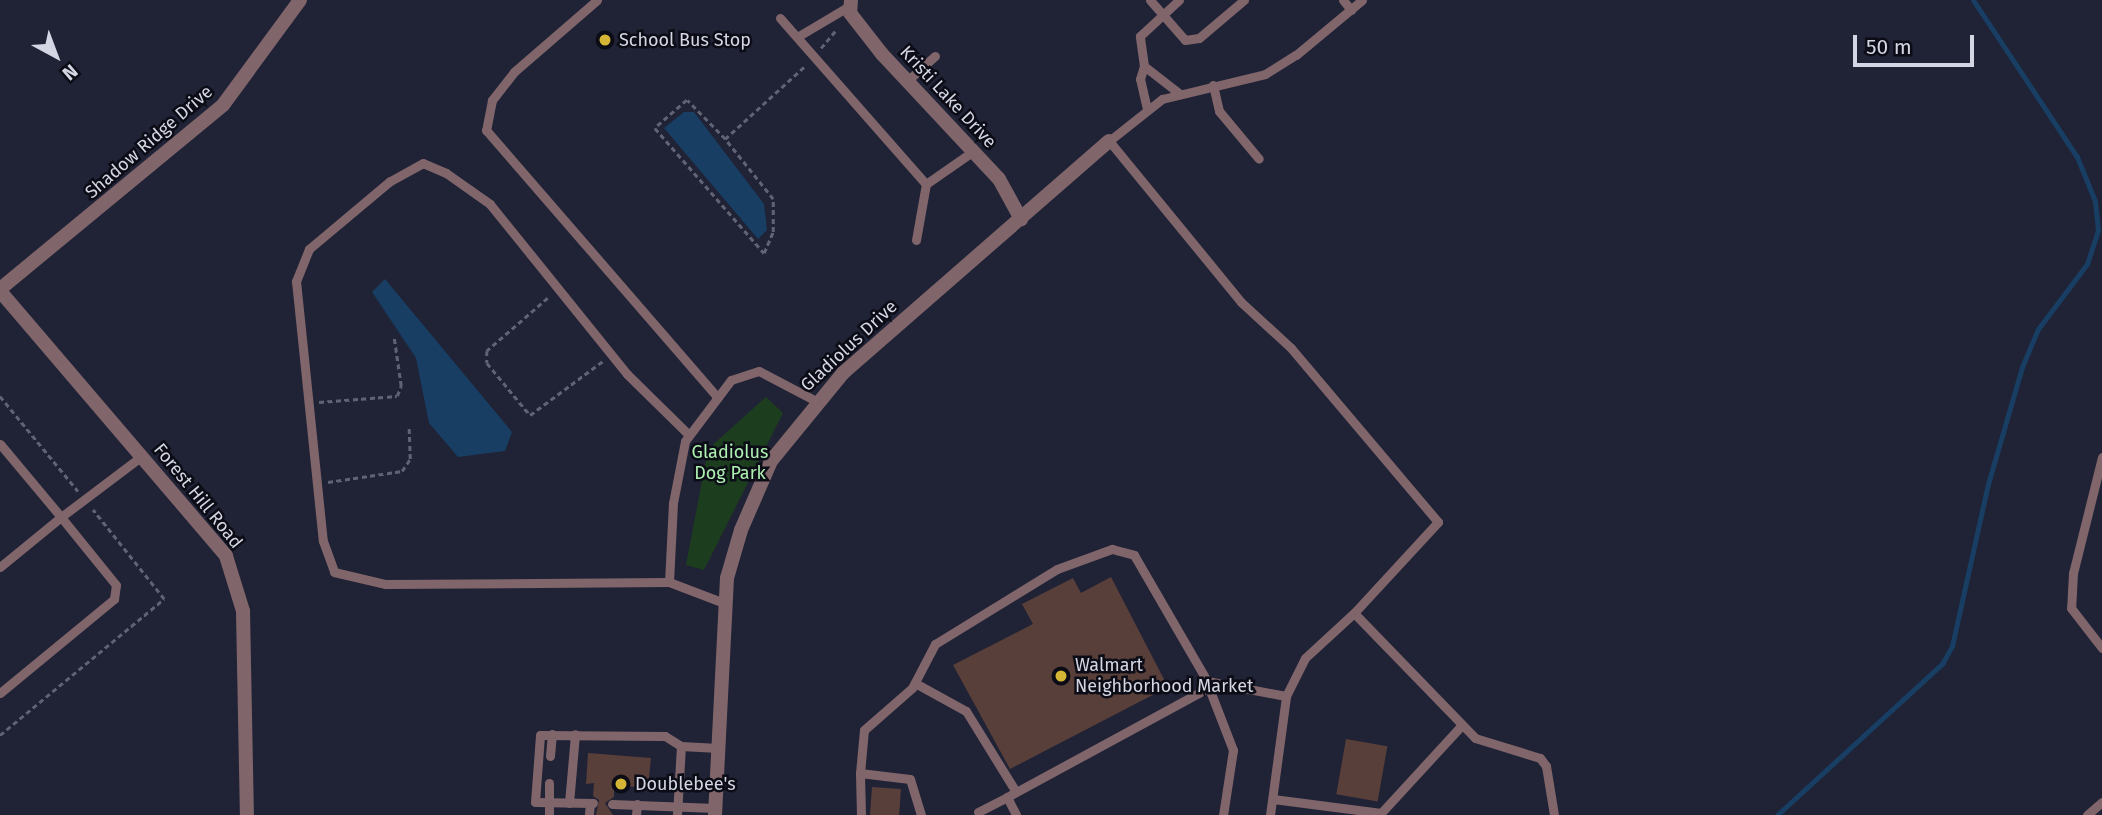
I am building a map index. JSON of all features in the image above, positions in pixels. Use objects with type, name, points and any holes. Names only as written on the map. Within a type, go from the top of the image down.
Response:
[{"type":"street","name":"Shadow Ridge Drive","points":[[0,290],[223,105],[300,0]]},
{"type":"street","name":"Kristi Lake Drive","points":[[851,6],[906,82],[999,179],[1021,219]]},
{"type":"street","name":"Gladiolus Drive","points":[[715,811],[724,603],[754,495],[771,461],[816,401],[1110,141]]},
{"type":"street","name":"Forest Hill Road","points":[[0,290],[226,556],[240,593],[247,815]]},
{"type":"lane","points":[[597,0],[514,72],[492,100],[486,130],[718,398]]},
{"type":"lane","points":[[1150,0],[1185,40],[1199,37],[1244,0]]},
{"type":"lane","points":[[1147,109],[1140,79],[1143,65],[1140,36],[1179,0]]},
{"type":"lane","points":[[1343,0],[1351,10]]},
{"type":"lane","points":[[1270,815],[1286,696],[1305,658],[1354,613],[1438,522],[1291,348],[1241,302],[1110,141],[1147,109],[1180,94],[1265,74],[1362,0]]},
{"type":"lane","points":[[797,37],[851,6]]},
{"type":"lane","points":[[780,18],[926,184]]},
{"type":"lane","points":[[906,82],[935,56]]},
{"type":"lane","points":[[1143,65],[1180,94]]},
{"type":"lane","points":[[1213,85],[1219,110],[1259,159]]},
{"type":"lane","points":[[916,240],[926,184],[972,152]]},
{"type":"lane","points":[[689,435],[611,354],[490,204],[423,163],[390,181],[309,249],[296,281],[323,541],[334,572],[385,584],[669,582],[724,603]]},
{"type":"lane","points":[[669,582],[673,503],[689,435],[731,380],[759,371],[816,401]]},
{"type":"lane","points":[[0,444],[117,585],[114,599],[0,692]]},
{"type":"lane","points":[[0,568],[61,517],[86,501],[142,456]]},
{"type":"lane","points":[[2102,457],[2073,573],[2071,608],[2102,648]]},
{"type":"lane","points":[[861,815],[860,773],[864,730],[915,683],[935,644],[965,621],[1057,569],[1112,549],[1134,555],[1208,684],[1233,750],[1223,815]]},
{"type":"lane","points":[[1354,613],[1475,738],[1540,758],[1546,766],[1554,815]]},
{"type":"lane","points":[[915,683],[966,711],[1011,795],[1016,815]]},
{"type":"lane","points":[[976,814],[1208,684],[1286,696]]},
{"type":"lane","points":[[1273,799],[1323,811],[1381,813],[1461,726]]},
{"type":"lane","points":[[550,756],[552,734]]},
{"type":"lane","points":[[569,803],[575,734]]},
{"type":"lane","points":[[589,814],[592,803],[536,802],[540,735],[664,736],[681,746],[718,748]]},
{"type":"lane","points":[[677,810],[681,746]]},
{"type":"lane","points":[[860,773],[911,779],[921,815]]},
{"type":"lane","points":[[549,783],[549,815]]},
{"type":"lane","points":[[2087,815],[2102,802]]},
{"type":"lane","points":[[612,804],[715,811]]},
{"type":"lane","points":[[636,815],[637,804]]},
{"type":"path","points":[[725,139],[814,56],[851,6]]},
{"type":"path","points":[[687,100],[725,139],[773,199],[773,232],[764,253],[655,128],[687,100]]},
{"type":"path","points":[[558,289],[487,351],[496,373],[530,415],[537,415],[611,354]]},
{"type":"path","points":[[309,403],[397,396],[401,386],[394,338]]},
{"type":"path","points":[[0,396],[164,600],[0,735]]},
{"type":"path","points":[[317,484],[401,471],[410,459],[409,425]]},
{"type":"green space","name":"Gladiolus Dog Park","points":[[766,397],[783,413],[704,570],[686,565],[708,449]]},
{"type":"water","points":[[684,112],[694,112],[764,204],[767,230],[758,239],[664,128]]},
{"type":"water","points":[[385,279],[512,432],[505,451],[458,457],[429,423],[416,358],[372,292]]},
{"type":"building","name":"Walmart Neighborhood Market","points":[[1111,577],[1168,687],[1010,769],[953,665],[1033,624],[1022,604],[1073,578],[1081,593]]},
{"type":"building","points":[[1346,739],[1387,746],[1378,801],[1336,794]]},
{"type":"building","name":"Doublebee's","points":[[588,753],[651,758],[648,788],[614,785],[614,797],[605,803],[613,815],[596,815],[599,800],[593,796],[594,783],[586,784]]},
{"type":"building","points":[[872,787],[901,789],[899,815],[870,815]]},
{"type":"waterway","points":[[1777,815],[1942,664],[1952,646],[1988,484],[2022,367],[2038,329],[2087,264],[2098,230],[2095,201],[2077,157],[1973,0]]},
{"type":"place","name":"School Bus Stop","points":[[605,40]]},
{"type":"place","name":"Walmart Neighborhood Market","points":[[1061,676]]},
{"type":"place","name":"Doublebee's","points":[[621,784]]}]
